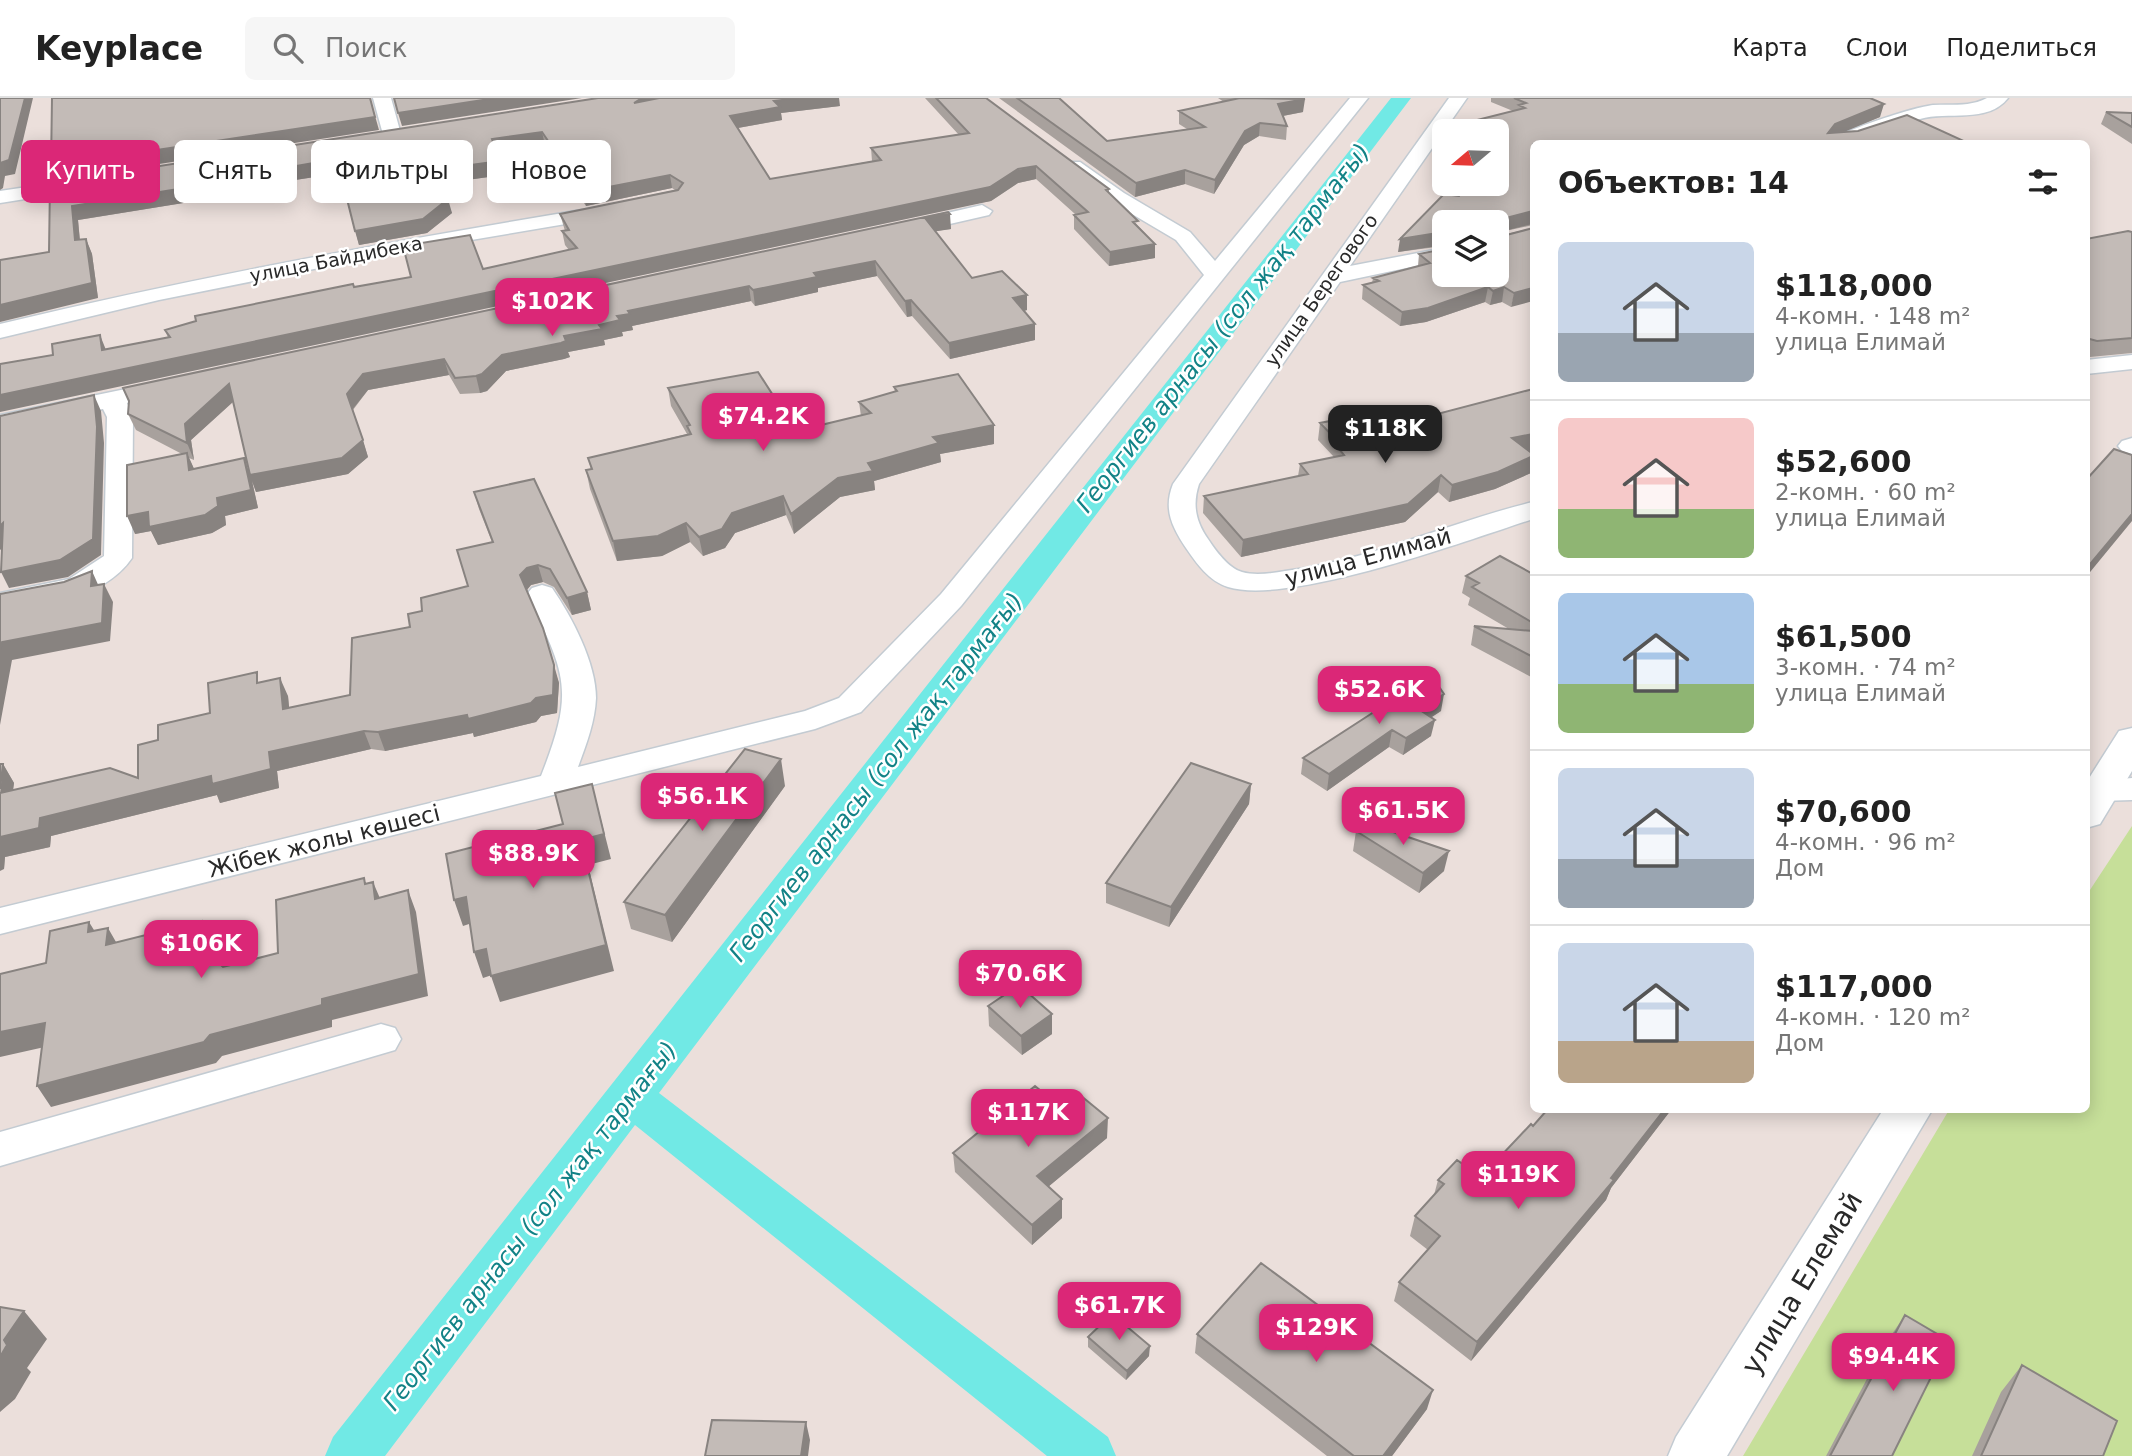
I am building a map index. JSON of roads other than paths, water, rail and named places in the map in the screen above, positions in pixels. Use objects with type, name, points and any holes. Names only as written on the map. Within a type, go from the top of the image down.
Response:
[{"type":"street","points":[[382,98],[393,138]]},
{"type":"street","points":[[1053,150],[1116,197],[1183,236],[1216,276],[1359,98]]},
{"type":"street","name":"улица Берегового","points":[[1186,484],[1458,98]]},
{"type":"street","points":[[1846,140],[1922,113],[1962,111],[1986,106],[1998,98]]},
{"type":"street","points":[[0,197],[21,194]]},
{"type":"street","name":"улица Байдибека","points":[[0,331],[159,293],[394,247],[621,209]]},
{"type":"street","points":[[886,232],[982,211]]},
{"type":"street","points":[[1335,276],[1432,256]]},
{"type":"street","name":"Жібек жолы көшесі","points":[[0,921],[815,719],[850,705],[951,600],[1216,276]]},
{"type":"street","points":[[2090,367],[2132,362]]},
{"type":"street","points":[[0,423],[195,382]]},
{"type":"street","points":[[0,602],[84,584],[106,573],[118,558],[120,417],[116,406],[106,400]]},
{"type":"street","name":"улица Елимай","points":[[1186,484],[1179,499],[1188,530],[1214,567],[1239,581],[1274,582],[1342,566],[1530,511]]},
{"type":"street","points":[[542,594],[569,649],[581,699],[571,740],[554,785]]},
{"type":"street","points":[[2106,798],[2132,740]]},
{"type":"street","points":[[0,1149],[381,1039]]},
{"type":"street","name":"улица Елемай","points":[[1696,1456],[1906,1113]]},
{"type":"waterway","name":"Георгиев арнасы (сол жақ тармағы)","points":[[630,1096],[1401,98]]},
{"type":"waterway","name":"Георгиев арнасы (сол жақ тармағы)","points":[[352,1456],[630,1096]]},
{"type":"waterway","points":[[630,1096],[1089,1456]]}]
